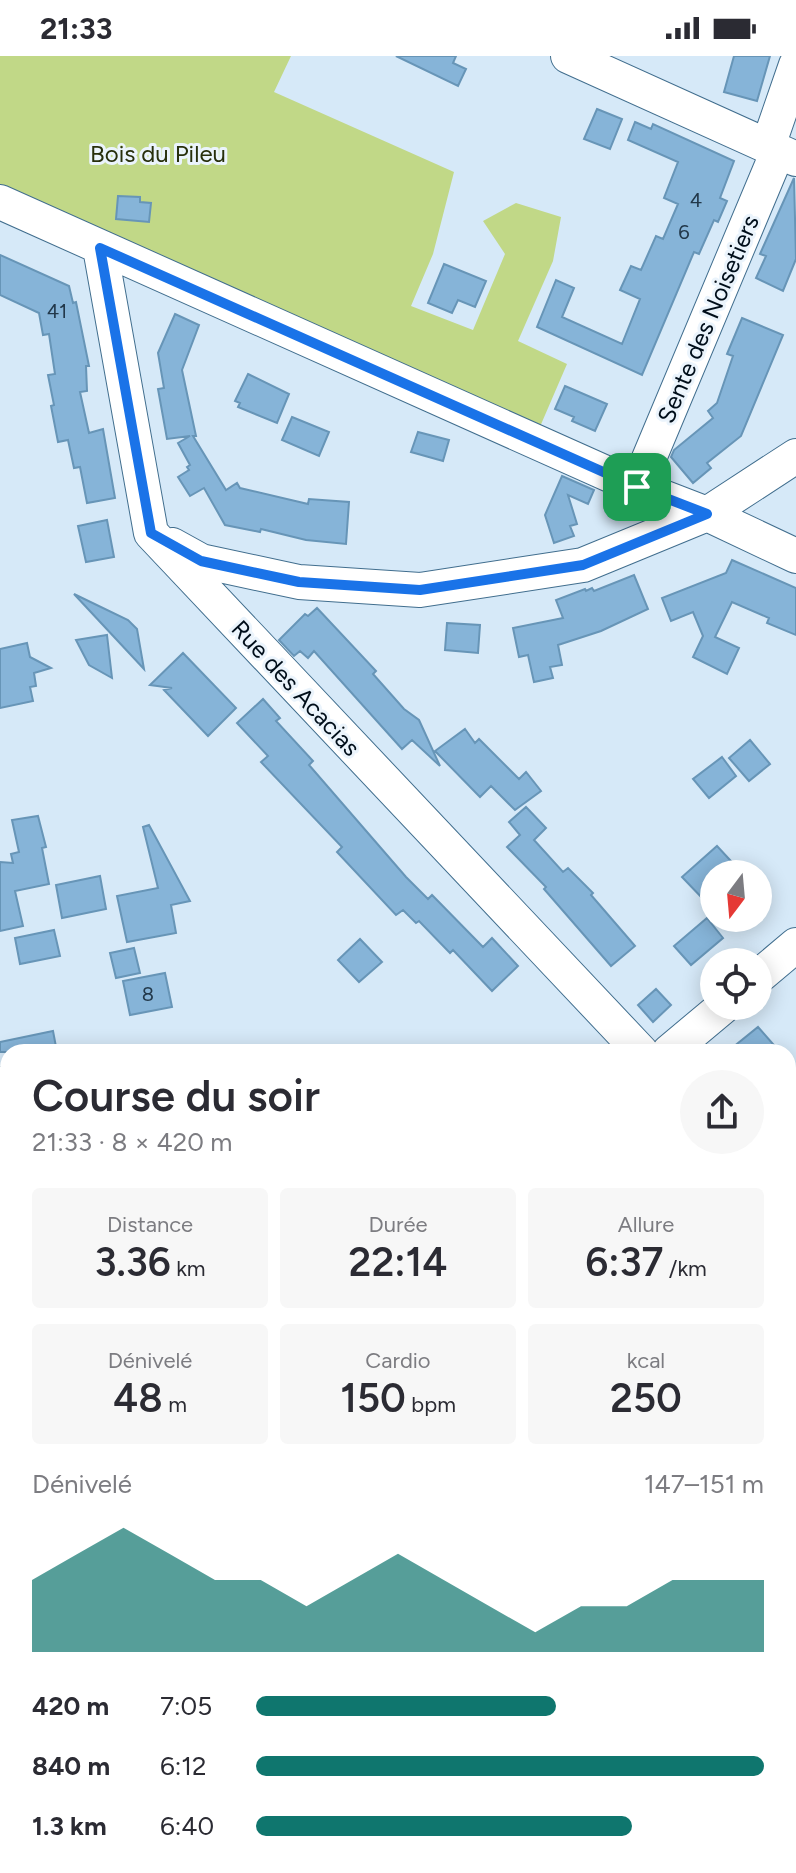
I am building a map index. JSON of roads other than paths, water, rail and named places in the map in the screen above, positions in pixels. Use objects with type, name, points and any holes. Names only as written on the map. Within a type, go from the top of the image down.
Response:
[{"type":"street","points":[[568,56],[780,152]]},
{"type":"street","name":"Sente des Noisetiers","points":[[637,487],[780,152],[796,65]]},
{"type":"street","points":[[0,202],[796,556]]},
{"type":"street","points":[[100,248],[151,533],[201,561],[285,579],[420,590],[583,565],[707,514],[796,456]]},
{"type":"street","name":"Rue des Acacias","points":[[151,533],[633,1044]]},
{"type":"street","points":[[772,965],[796,945]]},
{"type":"street","points":[[679,1044],[707,1020]]},
{"type":"park label","name":"Bois du Pileu","points":[[158,153]]}]
